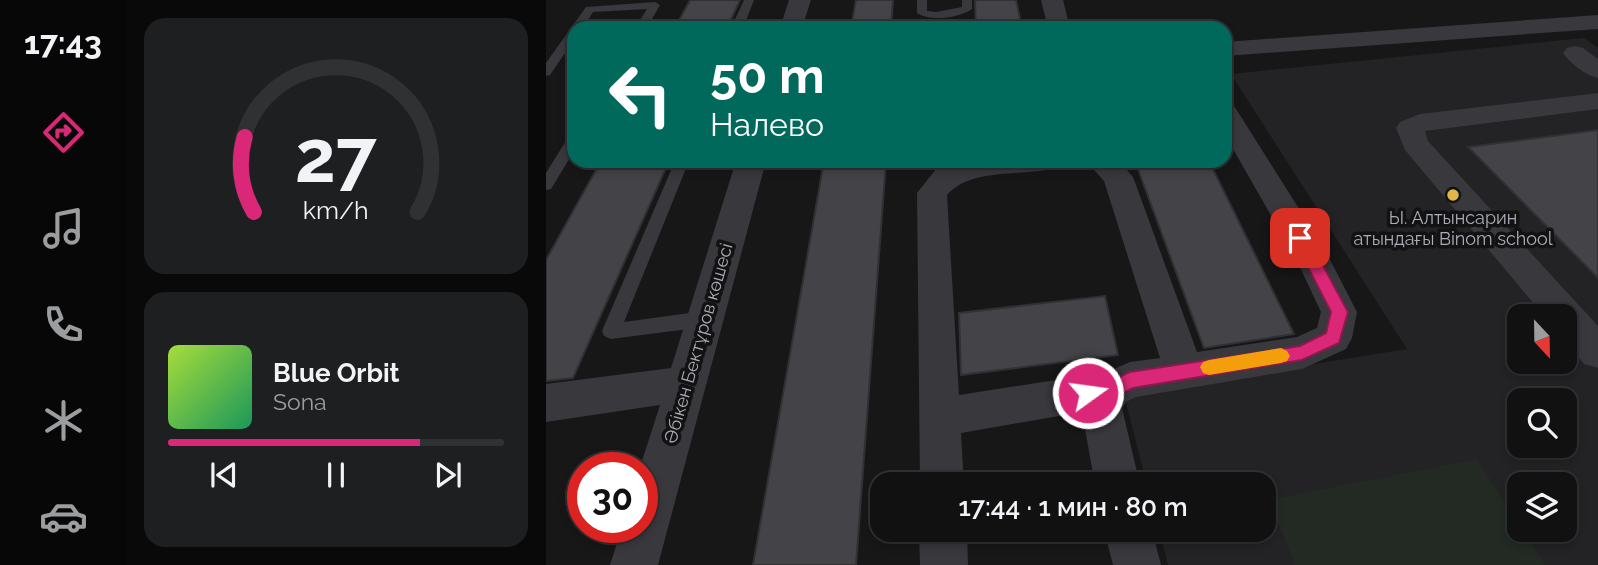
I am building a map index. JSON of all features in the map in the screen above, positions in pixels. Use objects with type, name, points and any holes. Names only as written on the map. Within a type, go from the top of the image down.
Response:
[{"type":"street","points":[[793,21],[800,0]]},
{"type":"street","points":[[1052,0],[1057,21]]},
{"type":"street","points":[[1232,48],[1598,22]]},
{"type":"street","points":[[1575,53],[1598,71]]},
{"type":"street","points":[[1598,101],[1420,122],[1410,128],[1415,144],[1598,352]]},
{"type":"street","points":[[940,417],[1112,389],[1130,380],[1302,353],[1333,338],[1339,312],[1313,259],[1232,124]]},
{"type":"street","name":"Әбікен Бектұров көшесі","points":[[634,565],[749,168]]},
{"type":"street","points":[[942,472],[933,193],[947,176],[983,168]]},
{"type":"street","points":[[1108,168],[1118,177],[1184,372]]},
{"type":"street","points":[[546,403],[685,384]]},
{"type":"street","points":[[1112,389],[1101,405],[1115,472]]},
{"type":"street","points":[[943,542],[944,565]]},
{"type":"street","points":[[1131,542],[1137,565]]},
{"type":"lane","points":[[581,21],[600,1],[608,0]]},
{"type":"lane","points":[[740,21],[749,0]]},
{"type":"lane","points":[[922,0],[922,13],[936,15],[967,9],[967,0]]},
{"type":"lane","points":[[590,9],[654,5],[645,21]]},
{"type":"lane","points":[[546,72],[567,42]]},
{"type":"lane","points":[[546,185],[567,150]]},
{"type":"lane","points":[[679,168],[611,331],[704,319]]},
{"type":"shaded area","name":"Ы. Алтынсарин атындағы Binom school","points":[[1584,38],[1598,48],[1598,565],[1168,565],[1162,542],[1276,542],[1276,472],[1144,472],[1124,395],[1407,349],[1232,74]]},
{"type":"shaded area","points":[[1477,459],[1507,505],[1507,542],[1531,542],[1545,565],[1295,565],[1276,518],[1276,499]]},
{"type":"building","points":[[690,0],[740,0],[730,21],[679,21]]},
{"type":"building","points":[[856,0],[893,0],[892,21],[852,21]]},
{"type":"building","points":[[975,0],[1016,0],[1020,21],[976,21]]},
{"type":"building","points":[[1598,130],[1598,278],[1468,147]]},
{"type":"building","points":[[597,168],[666,168],[573,378],[546,381],[546,260]]},
{"type":"building","points":[[823,168],[885,168],[856,565],[753,565]]},
{"type":"building","points":[[1138,168],[1212,168],[1294,334],[1204,348]]},
{"type":"building","points":[[1105,296],[1118,355],[961,375],[959,313]]},
{"type":"slow traffic","points":[[1209,367],[1281,356]]},
{"type":"place","name":"Ы. Алтынсарин атындағы Binom school","points":[[1453,195]]},
{"type":"route","points":[[1088,393],[1112,389],[1130,380],[1302,353],[1333,338],[1339,312],[1300,238]]}]
